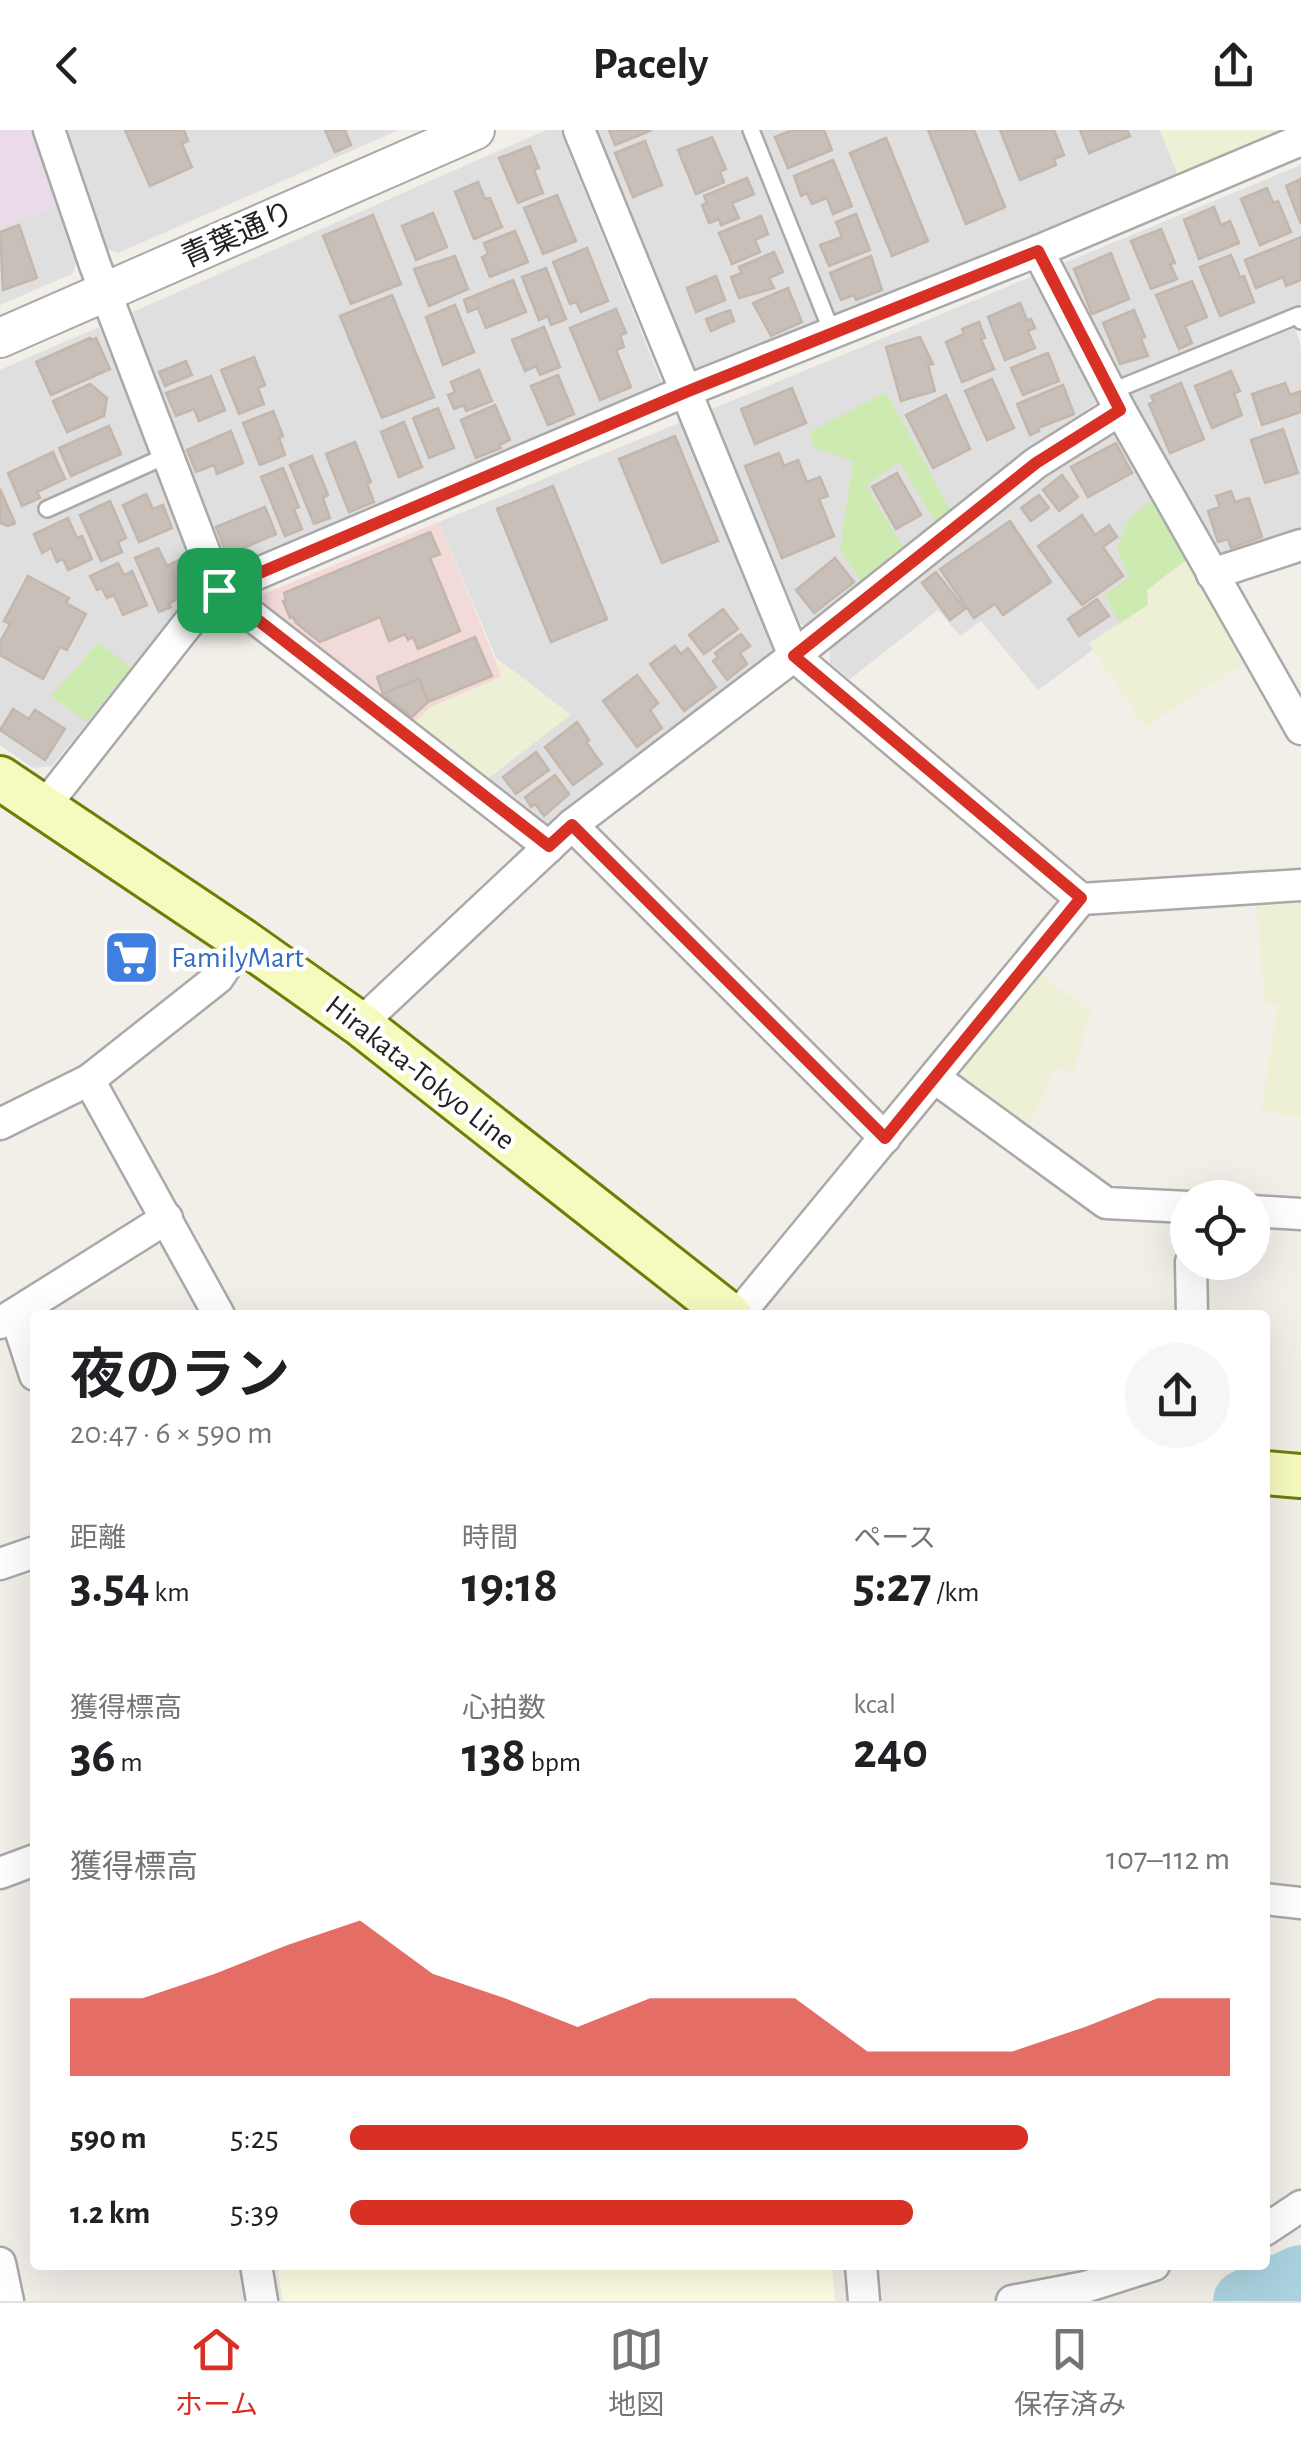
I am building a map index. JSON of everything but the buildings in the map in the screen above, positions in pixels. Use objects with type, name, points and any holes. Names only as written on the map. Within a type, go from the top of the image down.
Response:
[{"type":"main road","name":"Hirakata-Tokyo Line","points":[[0,778],[244,941],[360,1024],[724,1310]]},
{"type":"main road","points":[[1270,1473],[1301,1476]]},
{"type":"street","points":[[49,130],[106,293],[219,590],[549,846]]},
{"type":"street","name":"青葉通り","points":[[0,338],[475,130]]},
{"type":"street","points":[[579,130],[794,656],[1081,898],[1301,884]]},
{"type":"street","points":[[44,807],[201,607],[219,590],[686,392],[1301,140]]},
{"type":"street","points":[[1038,251],[1115,401],[1301,729]]},
{"type":"street","points":[[360,1024],[572,825],[794,656],[1115,401]]},
{"type":"street","points":[[1212,574],[1301,545]]},
{"type":"street","points":[[572,825],[885,1138]]},
{"type":"street","points":[[742,1310],[1081,898]]},
{"type":"street","points":[[0,1124],[89,1080],[218,978],[244,941]]},
{"type":"street","points":[[935,1078],[1106,1203],[1170,1206]]},
{"type":"street","points":[[89,1080],[217,1310]]},
{"type":"street","points":[[1270,1212],[1301,1214]]},
{"type":"street","points":[[30,1365],[8,1319],[167,1218]]},
{"type":"street","points":[[1191,1280],[1192,1310]]},
{"type":"street","points":[[0,1564],[30,1554]]},
{"type":"street","points":[[0,1872],[30,1862]]},
{"type":"street","points":[[1270,1900],[1301,1903]]},
{"type":"street","points":[[1270,2227],[1301,2206]]},
{"type":"street","points":[[257,2270],[262,2301]]},
{"type":"street","points":[[861,2270],[864,2301]]},
{"type":"street","points":[[1012,2301],[1136,2270]]},
{"type":"lane","points":[[751,130],[832,332]]},
{"type":"lane","points":[[1115,401],[1299,315],[1301,321]]},
{"type":"lane","points":[[46,509],[168,455]]},
{"type":"shaded area","points":[[0,130],[33,130],[58,206],[0,226]]},
{"type":"shaded area","points":[[65,130],[399,130],[118,253],[104,248]]},
{"type":"shaded area","points":[[546,130],[560,130],[664,389],[237,569],[224,560],[126,315]]},
{"type":"shaded area","points":[[595,130],[740,130],[818,324],[694,376]]},
{"type":"shaded area","points":[[762,130],[1160,130],[1178,175],[836,315]]},
{"type":"shaded area","points":[[1160,130],[1288,130],[1178,175]]},
{"type":"shaded area","points":[[1301,165],[1301,305],[1121,377],[1059,265]]},
{"type":"shaded area","points":[[58,206],[77,262],[72,274],[0,305],[0,226]]},
{"type":"shaded area","points":[[1033,276],[1102,398],[810,627],[793,622],[707,411]]},
{"type":"shaded area","points":[[99,327],[202,582],[52,766],[33,768],[0,745],[0,370]]},
{"type":"shaded area","points":[[1295,328],[1301,347],[1301,531],[1221,558],[1131,394]]},
{"type":"shaded area","points":[[681,422],[775,650],[548,827],[487,779],[570,714],[496,658],[439,522]]},
{"type":"shaded area","points":[[1117,425],[1190,557],[1148,605],[1089,644],[1093,650],[1038,690],[981,621],[960,636],[938,610],[850,679],[830,663],[830,646],[1057,464]]},
{"type":"shaded area","points":[[439,522],[502,677],[431,707],[415,723],[263,609],[261,595]]},
{"type":"shaded area","points":[[1190,557],[1248,661],[1145,727],[1089,643],[1148,605],[1146,590]]},
{"type":"shaded area","points":[[496,658],[571,715],[487,779],[415,723],[431,707],[501,677]]},
{"type":"shaded area","points":[[1256,901],[1301,901],[1301,1116],[1261,1111],[1278,1005],[1265,1004]]},
{"type":"shaded area","points":[[1038,973],[1091,1011],[1074,1073],[1056,1067],[1028,1127],[965,1080],[963,1065]]},
{"type":"shaded area","points":[[278,2270],[832,2270],[835,2301],[283,2301]]},
{"type":"green space","points":[[886,392],[953,515],[938,527],[899,461],[866,486],[906,552],[864,585],[840,550],[853,461],[813,447],[810,432]]},
{"type":"green space","points":[[1156,496],[1190,557],[1147,590],[1148,605],[1120,623],[1105,595],[1129,577],[1117,549],[1129,519]]},
{"type":"green space","points":[[99,642],[131,668],[87,722],[51,696]]},
{"type":"waterway","points":[[1244,2301],[1301,2276]]},
{"type":"place","name":"FamilyMart","points":[[132,958]]},
{"type":"route","points":[[1038,251],[1120,410],[1036,463],[794,656],[1081,898],[885,1138],[572,825],[549,846],[219,590],[686,392],[1038,251]]}]
